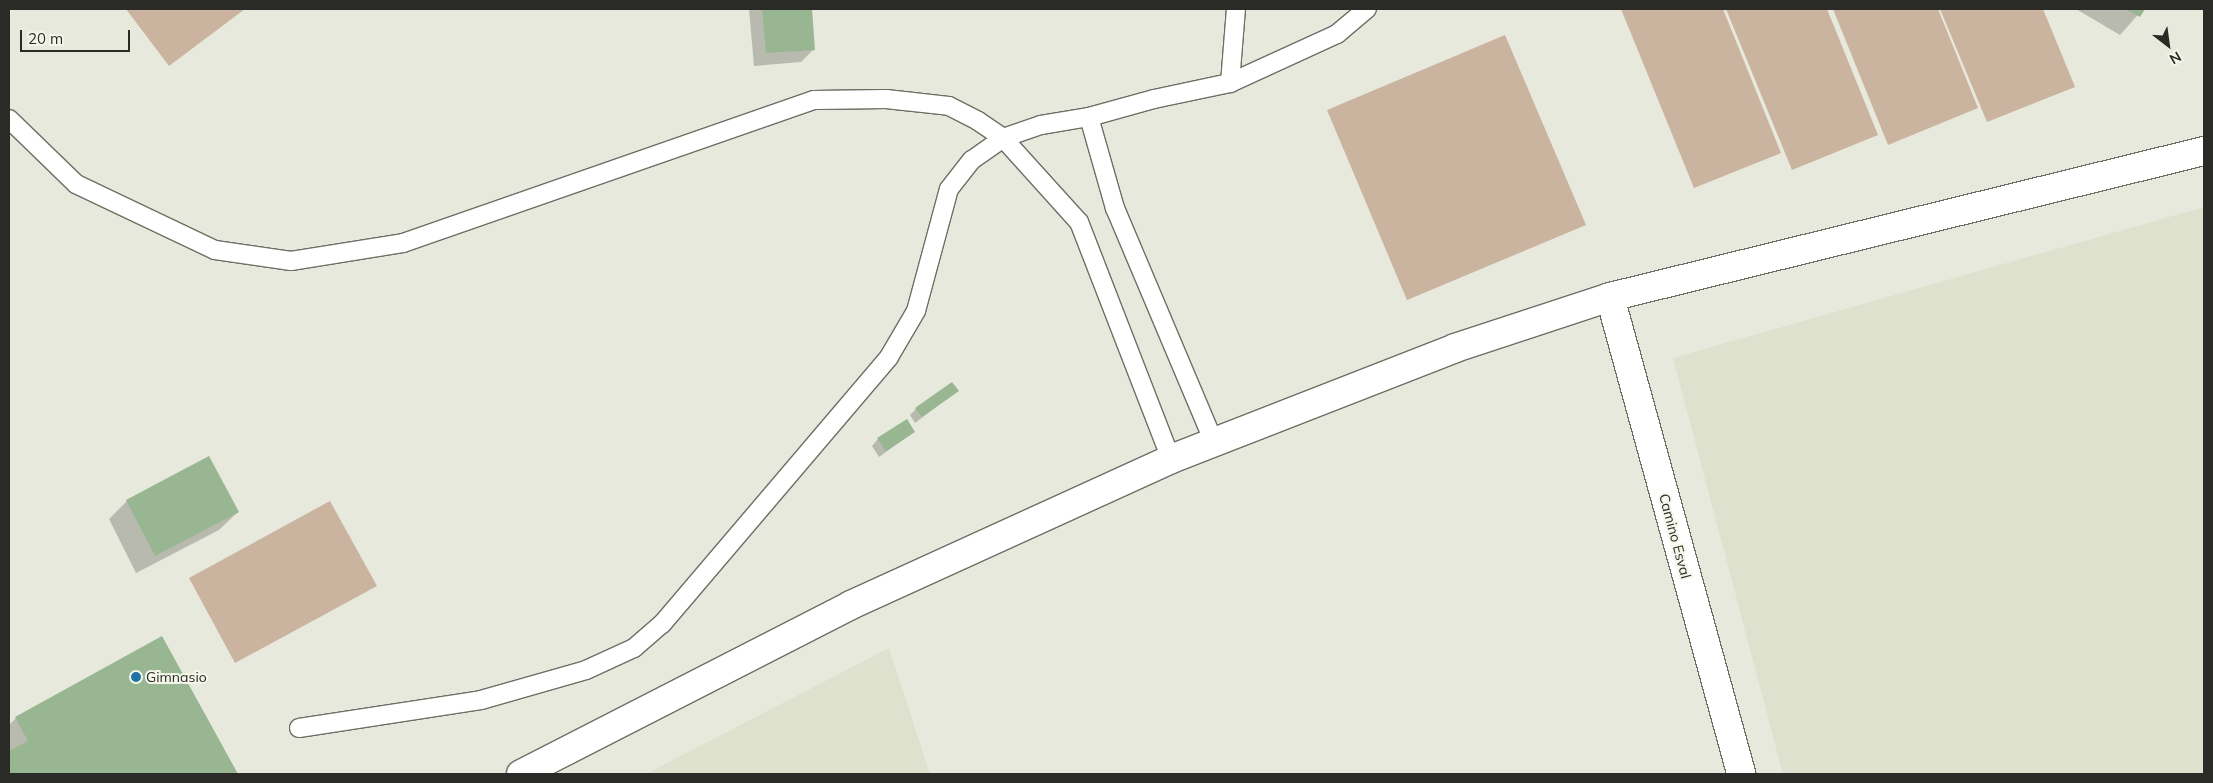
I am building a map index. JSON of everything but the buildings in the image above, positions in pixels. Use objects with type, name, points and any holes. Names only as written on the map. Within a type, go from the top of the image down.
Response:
[{"type":"street","points":[[521,774],[851,605],[1171,459],[1455,348],[1610,297],[2204,151]]},
{"type":"street","name":"Camino Esval","points":[[1610,297],[1741,774]]},
{"type":"lane","points":[[1230,83],[1236,9]]},
{"type":"lane","points":[[299,728],[481,700],[586,670],[634,648],[662,624],[889,357],[916,311],[949,189],[972,160],[1002,138],[1041,125],[1089,117],[1154,99],[1230,83],[1337,34],[1367,9]]},
{"type":"lane","points":[[9,119],[76,184],[215,250],[291,261],[403,243],[814,100],[886,99],[949,106],[978,121],[1002,138],[1079,222],[1171,459]]},
{"type":"lane","points":[[1089,117],[1114,208],[1214,442]]},
{"type":"shaded area","points":[[126,9],[245,9],[169,66]]},
{"type":"shaded area","points":[[1621,9],[1723,9],[1781,153],[1694,188]]},
{"type":"shaded area","points":[[1726,9],[1827,9],[1878,135],[1792,170]]},
{"type":"shaded area","points":[[1833,9],[1938,9],[1978,108],[1888,145]]},
{"type":"shaded area","points":[[1940,9],[2043,9],[2075,87],[1987,122]]},
{"type":"shaded area","points":[[1505,35],[1586,225],[1407,300],[1327,110]]},
{"type":"shaded area","points":[[2204,207],[2204,774],[1783,774],[1673,358]]},
{"type":"shaded area","points":[[330,501],[377,586],[235,663],[189,578]]},
{"type":"shaded area","points":[[889,648],[930,774],[646,774]]},
{"type":"place","name":"Gimnasio","points":[[136,677]]}]
